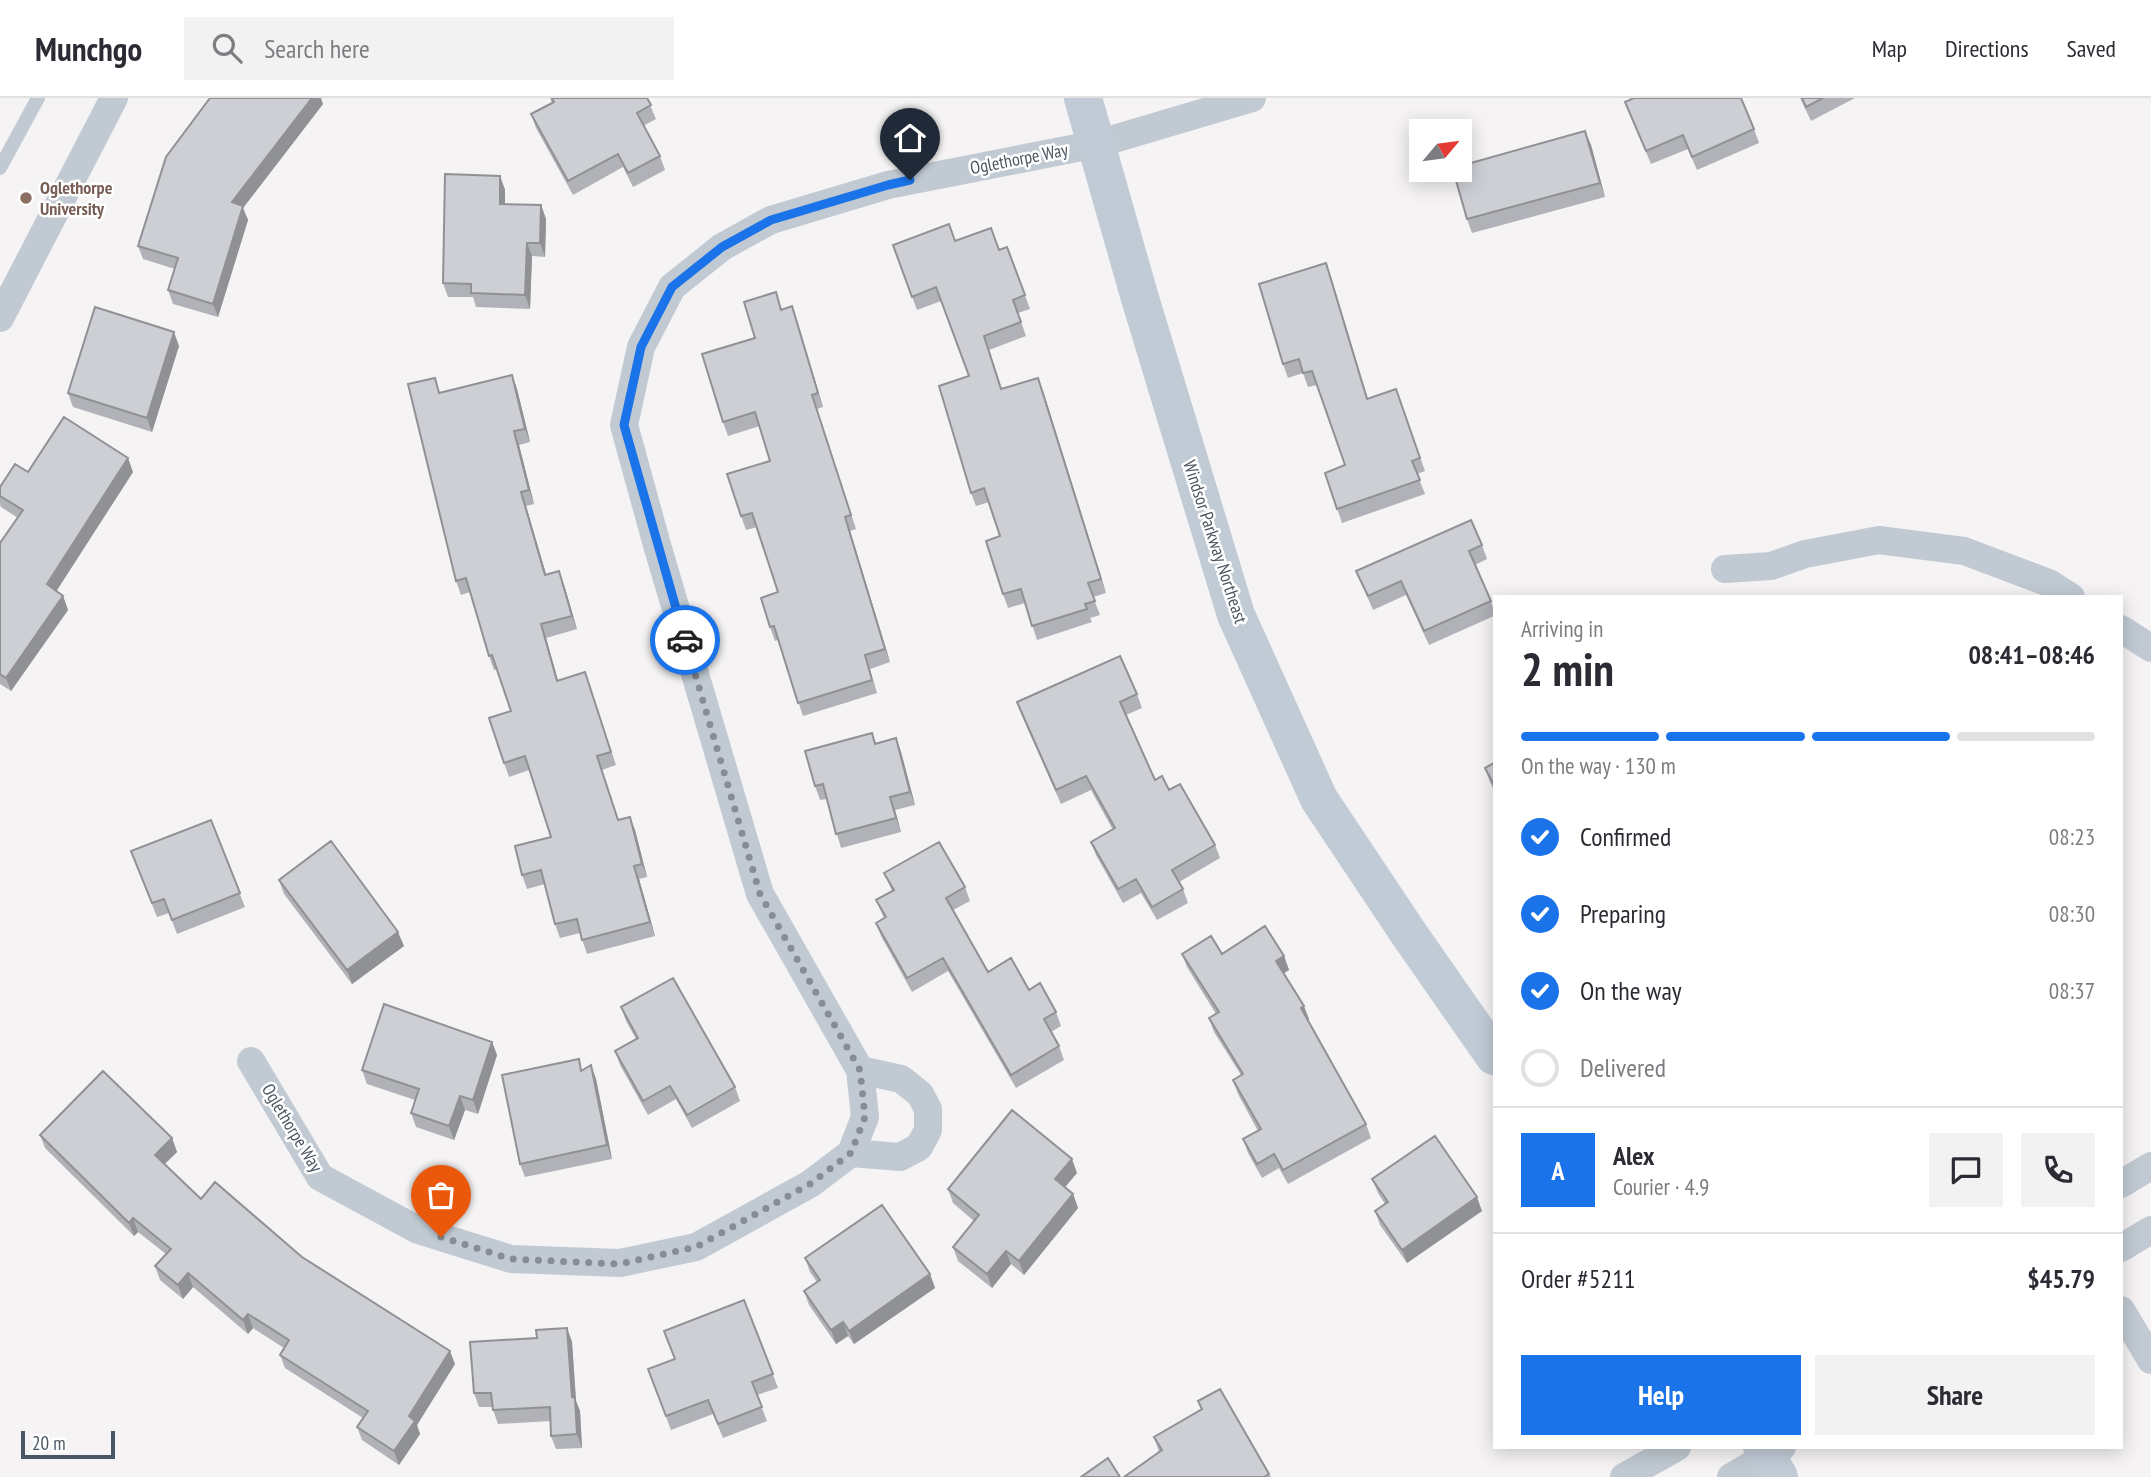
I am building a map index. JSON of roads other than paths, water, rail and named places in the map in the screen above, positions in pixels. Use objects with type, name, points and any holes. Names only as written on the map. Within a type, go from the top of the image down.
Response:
[{"type":"street","points":[[0,318],[114,98]]},
{"type":"street","name":"Windsor Parkway Northeast","points":[[1083,98],[1139,295],[1236,615],[1319,799],[1493,1055]]},
{"type":"street","name":"Oglethorpe Way","points":[[251,1061],[320,1177],[418,1230],[511,1259],[620,1264],[696,1247],[810,1184],[851,1153],[865,1117],[860,1070],[760,894],[624,425],[641,347],[672,287],[722,247],[771,220],[888,185],[1097,144],[1252,98]]},
{"type":"street","points":[[1725,569],[1771,566],[1805,554],[1879,540],[1964,551],[2049,583],[2068,595]]},
{"type":"street","points":[[2123,630],[2151,648]]},
{"type":"street","points":[[851,1153],[900,1157],[919,1147],[928,1129],[928,1109],[920,1094],[901,1079],[860,1070]]},
{"type":"street","points":[[2123,1183],[2151,1166]]},
{"type":"street","points":[[2123,1247],[2151,1230]]},
{"type":"street","points":[[2123,1313],[2151,1360]]},
{"type":"street","points":[[1624,1477],[1673,1449]]},
{"type":"street","points":[[1731,1477],[1772,1457]]},
{"type":"lane","points":[[0,169],[38,98]]},
{"type":"place","name":"Oglethorpe University","points":[[26,198]]}]
